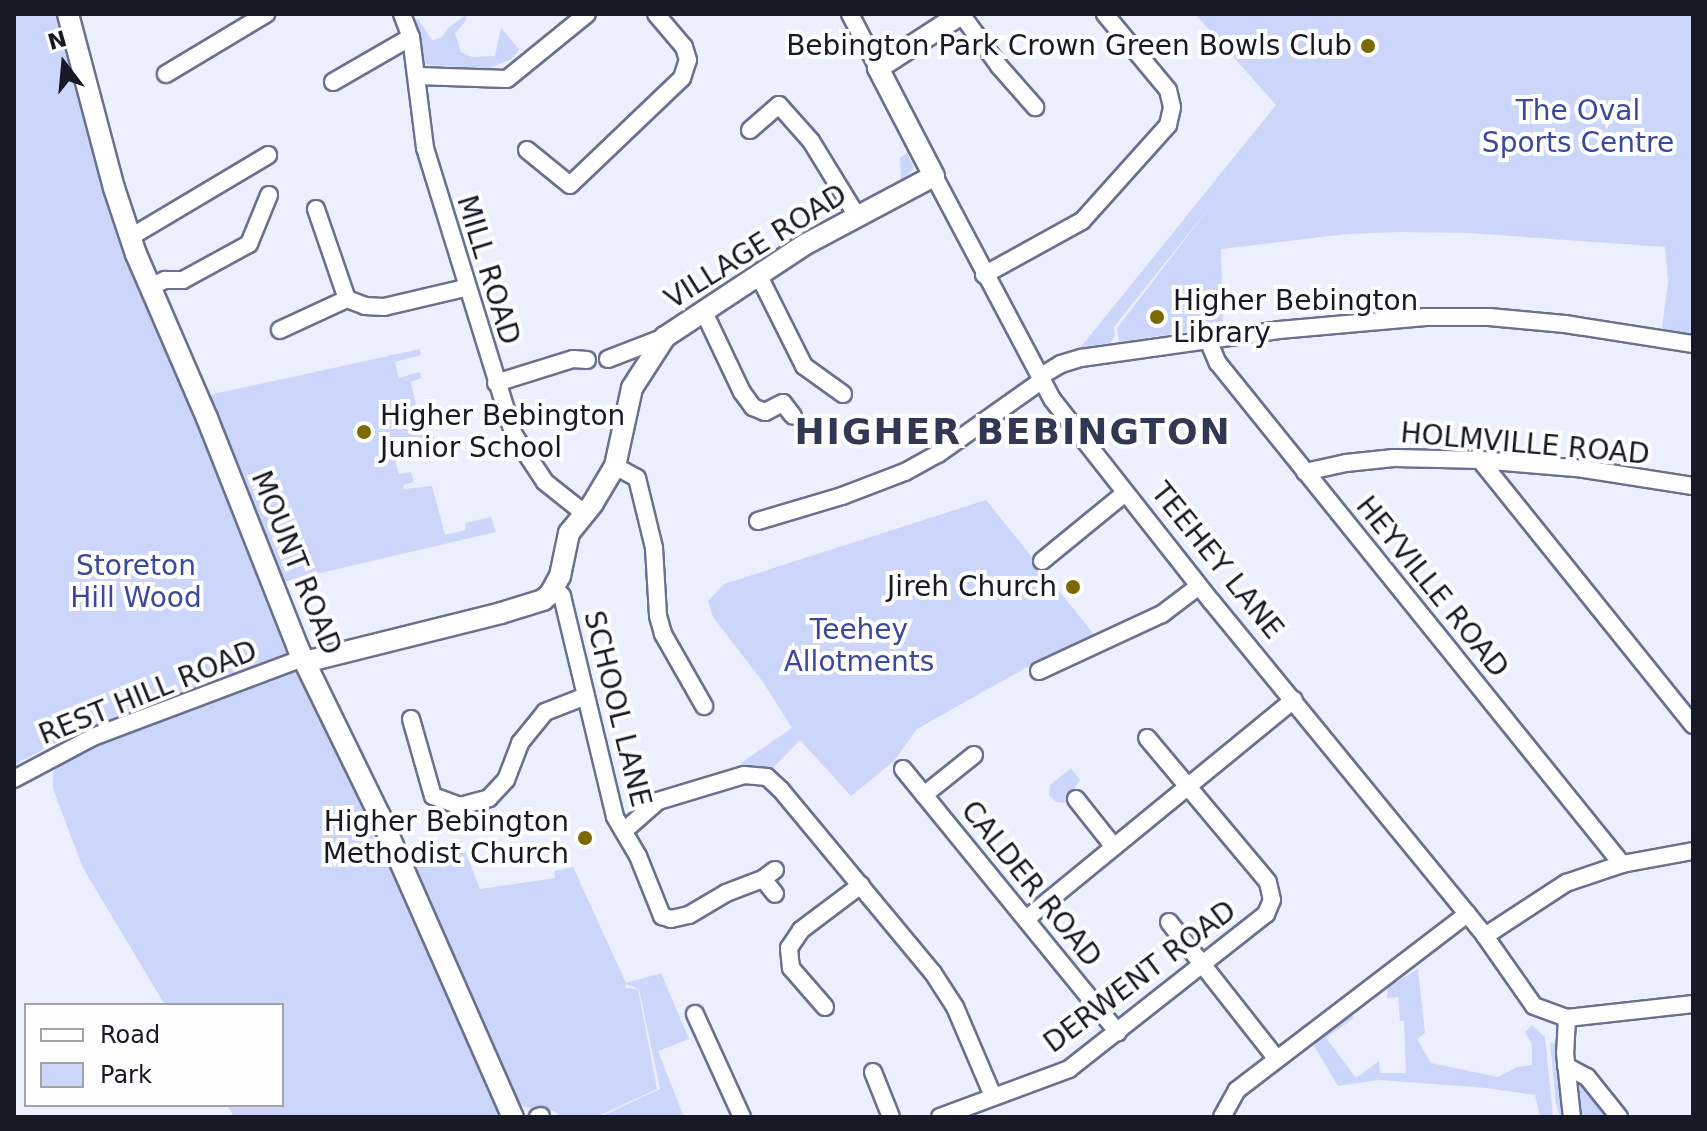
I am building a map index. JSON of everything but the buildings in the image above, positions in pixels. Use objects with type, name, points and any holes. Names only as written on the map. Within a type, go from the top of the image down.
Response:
[{"type":"main road","name":"MOUNT ROAD","points":[[68,14],[129,238],[308,660],[513,1117]]},
{"type":"main road","points":[[878,68],[961,14]]},
{"type":"main road","name":"TEEHEY LANE","points":[[878,68],[934,176]]},
{"type":"main road","name":"VILLAGE ROAD","points":[[555,588],[569,533],[615,466],[632,388],[665,337],[758,274],[857,216],[934,176]]},
{"type":"main road","points":[[308,660],[543,600],[555,588]]},
{"type":"street","points":[[166,74],[266,14]]},
{"type":"street","name":"MILL ROAD","points":[[402,14],[411,37],[425,148],[465,288],[514,435],[545,482],[584,513]]},
{"type":"street","points":[[417,76],[507,79],[587,14]]},
{"type":"street","points":[[527,150],[570,185],[682,78],[688,60],[684,47],[656,14]]},
{"type":"street","points":[[850,14],[878,68]]},
{"type":"street","points":[[961,14],[991,56],[1035,107]]},
{"type":"street","points":[[984,275],[1082,221],[1168,125],[1172,107],[1168,90],[1105,14]]},
{"type":"street","points":[[333,82],[411,37]]},
{"type":"street","points":[[750,130],[779,105],[811,141],[857,216]]},
{"type":"street","points":[[129,238],[268,155]]},
{"type":"street","name":"TEEHEY LANE","points":[[934,176],[1041,379],[1125,493],[1485,936],[1534,1006],[1567,1018]]},
{"type":"street","points":[[150,287],[165,280],[183,280],[236,241],[249,244],[269,195]]},
{"type":"street","points":[[316,209],[347,299]]},
{"type":"street","points":[[758,274],[804,366],[843,394]]},
{"type":"street","points":[[280,330],[347,299],[365,306],[384,307],[465,288]]},
{"type":"street","points":[[703,310],[742,392],[753,407],[765,412],[783,403],[793,416]]},
{"type":"street","points":[[758,521],[842,496],[905,472],[951,446],[1061,364],[1081,358],[1377,319],[1476,317],[1565,324],[1693,344]]},
{"type":"street","points":[[608,359],[665,337]]},
{"type":"street","name":"HEYVILLE ROAD","points":[[1208,340],[1218,363],[1622,864]]},
{"type":"street","points":[[496,383],[573,359],[587,360]]},
{"type":"street","name":"HOLMVILLE ROAD","points":[[1305,472],[1346,463],[1394,458],[1480,460],[1584,469],[1688,485]]},
{"type":"street","points":[[1480,460],[1693,725]]},
{"type":"street","points":[[615,466],[637,478],[654,548],[658,616],[663,634],[704,706]]},
{"type":"street","points":[[1688,485],[1693,498]]},
{"type":"street","points":[[1042,562],[1125,493]]},
{"type":"street","points":[[1039,671],[1162,614],[1199,586]]},
{"type":"street","name":"SCHOOL LANE","points":[[555,588],[562,596],[615,817],[638,856],[657,909],[671,919],[689,915],[726,893],[769,874],[775,894]]},
{"type":"street","name":"REST HILL ROAD","points":[[14,779],[93,737],[308,660]]},
{"type":"street","points":[[410,719],[433,796],[460,806],[489,798],[506,780],[520,743],[545,712],[586,696]]},
{"type":"street","points":[[1026,919],[1294,700]]},
{"type":"street","points":[[1147,738],[1187,786]]},
{"type":"street","points":[[924,795],[975,756]]},
{"type":"street","name":"CALDER ROAD","points":[[903,769],[1118,1033]]},
{"type":"street","points":[[624,831],[658,801],[744,775],[767,777],[861,885],[946,990],[993,1096]]},
{"type":"street","name":"DERWENT ROAD","points":[[940,1117],[1069,1069],[1204,966],[1266,914],[1272,900],[1268,882],[1187,786]]},
{"type":"street","points":[[1075,800],[1114,847]]},
{"type":"street","points":[[1485,936],[1566,883],[1622,864],[1693,851]]},
{"type":"street","points":[[825,1007],[800,992],[791,968],[789,948],[801,930],[861,885]]},
{"type":"street","points":[[1222,1117],[1237,1090],[1467,914]]},
{"type":"street","points":[[1169,921],[1277,1059]]},
{"type":"street","points":[[1572,1117],[1566,1066],[1567,1018],[1693,1004]]},
{"type":"street","points":[[684,1031],[698,1019],[742,1117]]},
{"type":"street","points":[[1566,1066],[1587,1077],[1619,1117]]},
{"type":"street","points":[[873,1072],[891,1117]]},
{"type":"green space","name":"Storeton Hill Wood","points":[[14,14],[63,14],[116,218],[295,656],[67,737],[14,765]]},
{"type":"green space","name":"The Oval Sports Centre","points":[[1195,14],[1693,14],[1693,344],[1668,340],[1662,327],[1668,282],[1665,247],[1469,233],[1400,232],[1347,234],[1221,249],[1223,326],[1119,342],[1117,328],[1213,203],[1114,327],[1115,336],[1110,343],[1080,348],[1276,105]]},
{"type":"green space","points":[[466,15],[466,21],[455,33],[461,52],[472,57],[495,56],[501,28],[519,49],[512,59],[487,69],[419,64],[411,28],[413,20],[418,19],[432,40],[441,38],[448,28]]},
{"type":"green space","points":[[907,153],[914,168],[901,181],[900,158]]},
{"type":"green space","name":"Higher Bebington Junior School","points":[[420,349],[421,355],[395,362],[399,378],[420,372],[421,378],[411,382],[421,427],[426,439],[437,437],[440,448],[421,453],[417,439],[391,446],[399,474],[411,472],[414,482],[403,485],[404,489],[432,486],[445,535],[466,530],[465,523],[491,517],[496,532],[282,582],[209,395]]},
{"type":"green space","name":"Teehey Allotments","points":[[986,500],[1096,637],[1031,665],[917,729],[894,761],[851,796],[800,740],[770,771],[743,767],[741,763],[792,728],[763,682],[713,617],[708,601],[724,584]]},
{"type":"green space","points":[[302,669],[373,820],[504,1117],[234,1117],[228,1107],[284,1107],[284,1003],[164,1003],[83,868],[53,789],[53,774],[59,762],[154,720]]},
{"type":"green space","points":[[1071,768],[1080,780],[1065,803],[1056,802],[1049,795],[1050,785]]},
{"type":"green space","points":[[465,851],[480,889],[555,878],[554,871],[573,867],[626,983],[661,973],[689,1039],[658,1051],[684,1117],[600,1117],[660,1089],[639,989],[626,984],[625,988],[638,989],[657,1089],[596,1117],[561,1117],[554,1111],[540,1112],[539,1108],[524,1107],[517,1101],[414,866]]},
{"type":"green space","points":[[1418,969],[1425,1033],[1417,1039],[1431,1063],[1498,1077],[1517,1067],[1532,1065],[1532,1045],[1525,1032],[1532,1025],[1545,1037],[1553,1117],[1540,1117],[1535,1095],[1379,1080],[1338,1086],[1313,1044],[1351,1014],[1354,1018],[1326,1038],[1356,1078],[1379,1061],[1380,1073],[1406,1073],[1404,1021],[1400,1021],[1398,997],[1387,998],[1388,987]]},
{"type":"green space","points":[[1550,1043],[1560,1044],[1568,1117],[1560,1117],[1556,1104]]},
{"type":"green space","points":[[1576,1079],[1581,1079],[1613,1117],[1579,1117]]},
{"type":"place","name":"Bebington Park Crown Green Bowls Club","points":[[1368,46]]},
{"type":"place","name":"Higher Bebington Library","points":[[1157,317]]},
{"type":"place","name":"Higher Bebington Junior School","points":[[364,432]]},
{"type":"place","name":"Jireh Church","points":[[1073,587]]},
{"type":"place","name":"Higher Bebington Methodist Church","points":[[585,838]]},
{"type":"district","name":"HIGHER BEBINGTON","points":[[1013,432]]}]
